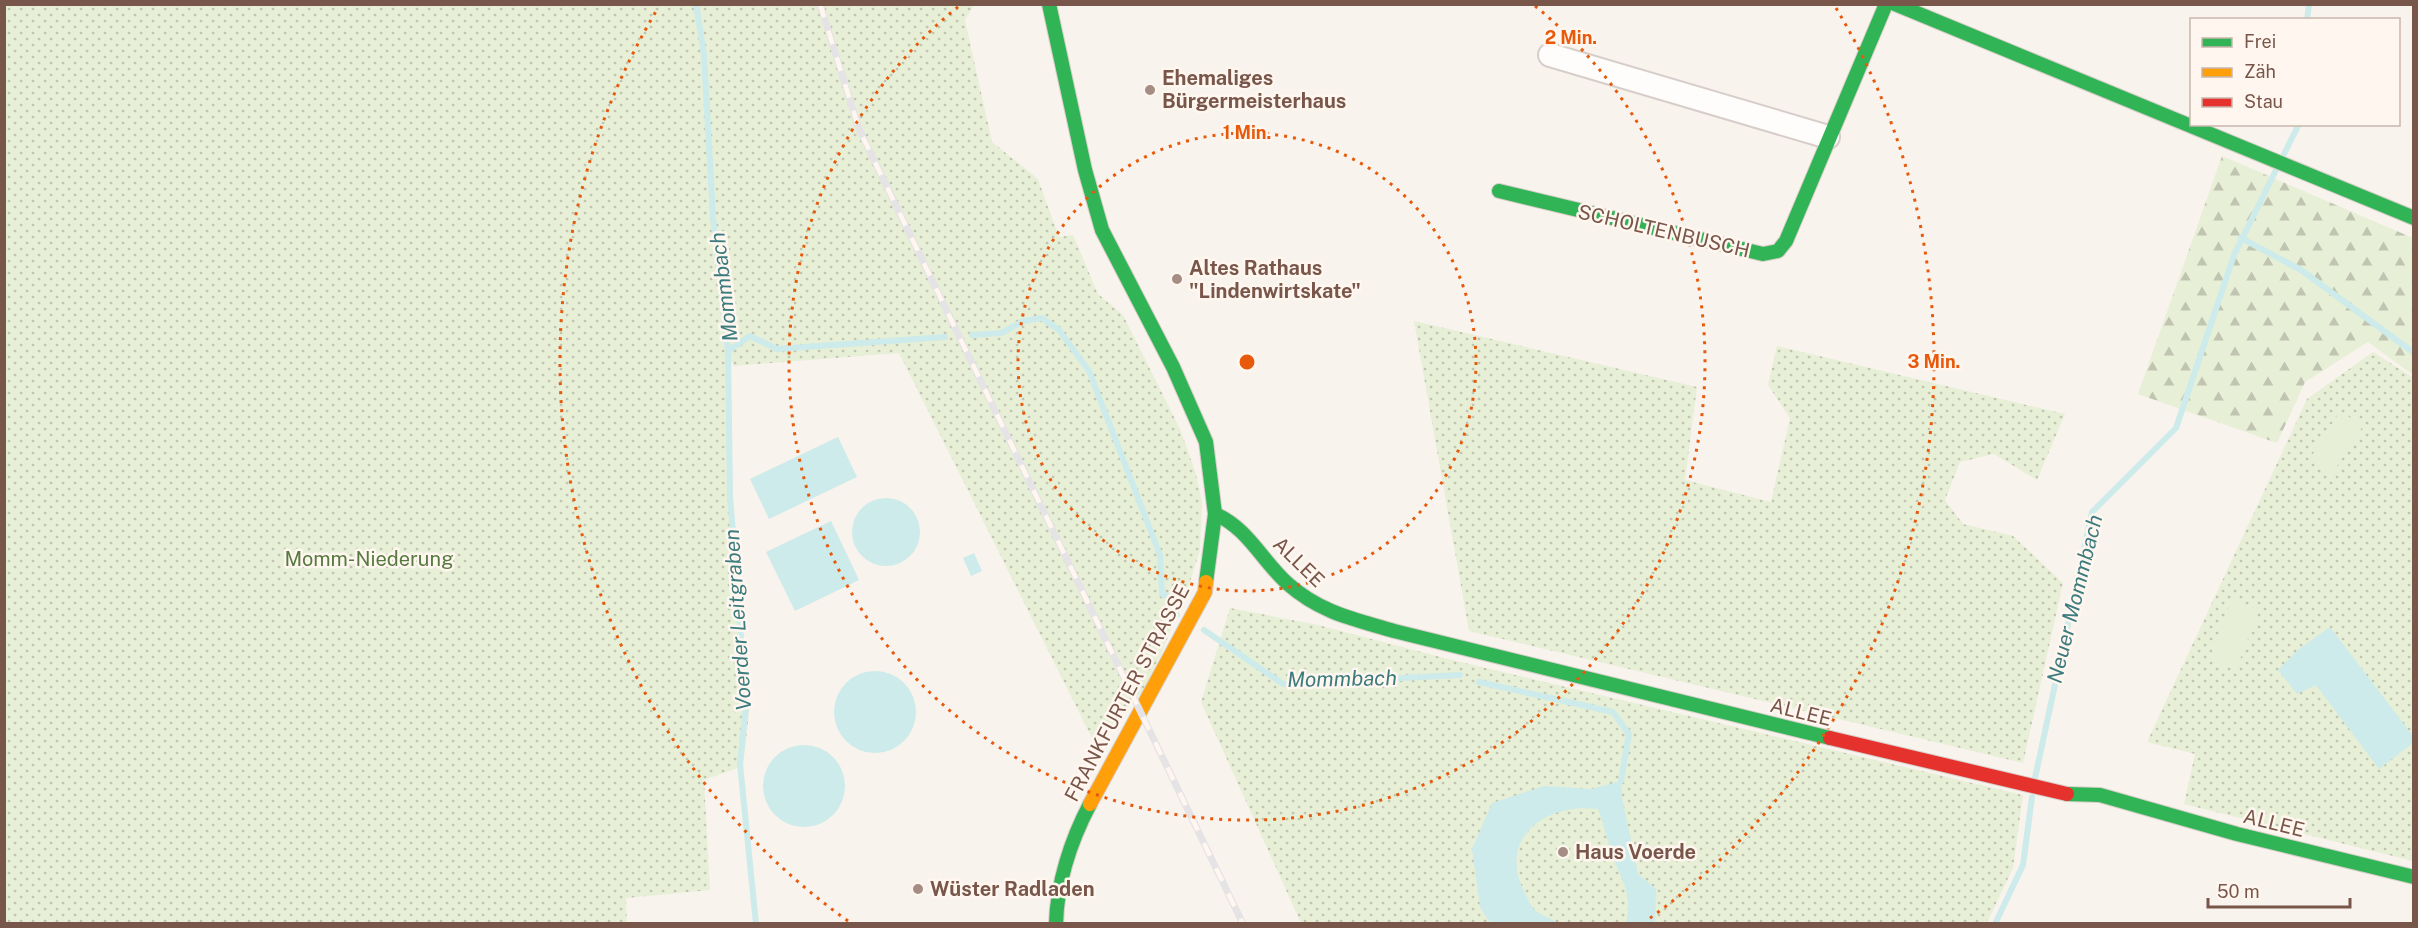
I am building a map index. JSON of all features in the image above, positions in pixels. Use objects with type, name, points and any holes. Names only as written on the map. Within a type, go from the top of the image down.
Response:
[{"type":"street","name":"FRANKFURTER STRASSE","points":[[1049,4],[1085,170],[1102,230],[1173,367],[1206,442],[1215,514],[1204,592],[1080,823],[1057,894],[1056,924]]},
{"type":"street","name":"SCHOLTENBUSCH","points":[[1499,191],[1762,254],[1778,251],[1785,241],[1886,4]]},
{"type":"street","points":[[1909,7],[2190,124]]},
{"type":"street","points":[[1550,55],[1828,137]]},
{"type":"street","points":[[2194,126],[2414,218]]},
{"type":"street","name":"ALLEE","points":[[1215,514],[1232,521],[1288,584],[1323,610],[1394,631],[2057,794],[2100,795],[2237,834],[2414,877]]},
{"type":"green space","name":"Momm-Niederung","points":[[5,5],[974,5],[965,20],[992,142],[1038,179],[1059,237],[1073,235],[1098,294],[1123,315],[1180,429],[1196,474],[1202,502],[1200,550],[1187,591],[1161,654],[1142,692],[1095,744],[899,353],[733,366],[733,362],[728,362],[729,508],[749,714],[743,766],[704,780],[710,890],[626,898],[627,924],[5,924]]},
{"type":"green space","points":[[2222,156],[2413,238],[2413,375],[2368,342],[2305,382],[2277,443],[2138,394]]},
{"type":"green space","points":[[1414,321],[1697,387],[1685,480],[1771,502],[1790,418],[1768,385],[1777,346],[2065,414],[2037,480],[1994,454],[1960,462],[1945,500],[1963,524],[2013,536],[2063,583],[2023,763],[1469,631]]},
{"type":"green space","points":[[2373,352],[2414,378],[2413,861],[2184,804],[2195,754],[2147,742],[2307,399]]},
{"type":"green space","points":[[2340,411],[2363,426],[2332,474],[2309,460]]},
{"type":"green space","points":[[2232,599],[2259,610],[2236,670],[2209,659]]},
{"type":"green space","points":[[1230,608],[1318,625],[1452,660],[2023,795],[2013,868],[1987,923],[1301,923],[1201,702]]},
{"type":"water","points":[[838,437],[857,477],[769,519],[750,479]]},
{"type":"water","points":[[879,498],[893,498],[905,503],[915,513],[920,532],[915,551],[905,561],[893,566],[879,566],[867,561],[857,551],[852,539],[852,525],[857,513],[867,503]]},
{"type":"water","points":[[831,521],[859,580],[795,611],[766,552]]},
{"type":"water","points":[[974,553],[982,571],[971,576],[963,558]]},
{"type":"water","points":[[2330,627],[2413,736],[2413,743],[2379,769],[2316,685],[2297,694],[2278,670],[2299,649]]},
{"type":"water","points":[[867,671],[883,671],[898,678],[909,689],[916,704],[913,728],[904,741],[883,753],[867,753],[852,746],[841,735],[834,720],[834,704],[841,689],[852,678]]},
{"type":"water","points":[[796,745],[812,745],[827,752],[838,763],[845,778],[842,802],[833,815],[812,827],[796,827],[781,820],[770,809],[763,794],[763,778],[770,763],[781,752]]},
{"type":"water","points":[[1621,781],[1622,798],[1638,874],[1656,889],[1655,923],[1626,923],[1627,895],[1598,809],[1579,808],[1561,811],[1544,818],[1531,828],[1522,840],[1517,856],[1518,873],[1531,906],[1557,923],[1490,923],[1480,907],[1472,849],[1492,803],[1544,786],[1591,789]]},
{"type":"waterway","name":"Voerder Leitgraben","points":[[696,4],[704,55],[713,218],[728,351],[730,495],[746,704],[740,764],[756,924]]},
{"type":"waterway","name":"Neuer Mommbach","points":[[2307,18],[2309,4]]},
{"type":"waterway","name":"Neuer Mommbach","points":[[2283,156],[2298,126]]},
{"type":"waterway","name":"Neuer Mommbach","points":[[2035,778],[2092,512],[2176,428],[2234,255],[2276,170]]},
{"type":"waterway","name":"Neuer Mommbach","points":[[2241,238],[2301,270],[2414,353]]},
{"type":"waterway","name":"Mommbach","points":[[972,335],[1001,333],[1024,321],[1042,318],[1059,330],[1089,371],[1160,555],[1162,594],[1169,597],[1177,615]]},
{"type":"waterway","name":"Mommbach","points":[[728,351],[750,336],[777,349],[945,337]]},
{"type":"waterway","name":"Mommbach","points":[[1204,630],[1283,684],[1460,675]]},
{"type":"waterway","name":"Mommbach","points":[[1479,682],[1613,712],[1629,734],[1621,781]]},
{"type":"waterway","name":"Neuer Mommbach","points":[[1995,924],[2023,865],[2032,797]]},
{"type":"railway","points":[[820,4],[859,129],[1243,924]]},
{"type":"traffic: fast","points":[[1049,4],[1085,170],[1102,230],[1173,367],[1206,442],[1215,514],[1206,582]]},
{"type":"traffic: fast","points":[[1499,191],[1763,254],[1778,251],[1786,241],[1886,4]]},
{"type":"traffic: fast","points":[[1895,4],[2190,126]]},
{"type":"traffic: fast","points":[[2191,126],[2414,218]]},
{"type":"traffic: fast","points":[[1215,514],[1227,520],[1246,536],[1279,575],[1300,594],[1338,614],[1394,631],[1830,738]]},
{"type":"traffic: fast","points":[[2067,794],[2100,795],[2237,834],[2414,877]]},
{"type":"traffic: fast","points":[[1056,924],[1059,893],[1066,862],[1090,804]]},
{"type":"traffic: slow","points":[[1090,804],[1205,592],[1206,582]]},
{"type":"traffic: jam","points":[[1830,738],[2067,794]]},
{"type":"place","name":"Ehemaliges Bürgermeisterhaus","points":[[1150,90]]},
{"type":"place","name":"Altes Rathaus \"Lindenwirtskate\"","points":[[1177,279]]},
{"type":"place","name":"Haus Voerde","points":[[1563,852]]},
{"type":"place","name":"Wüster Radladen","points":[[918,889]]}]
